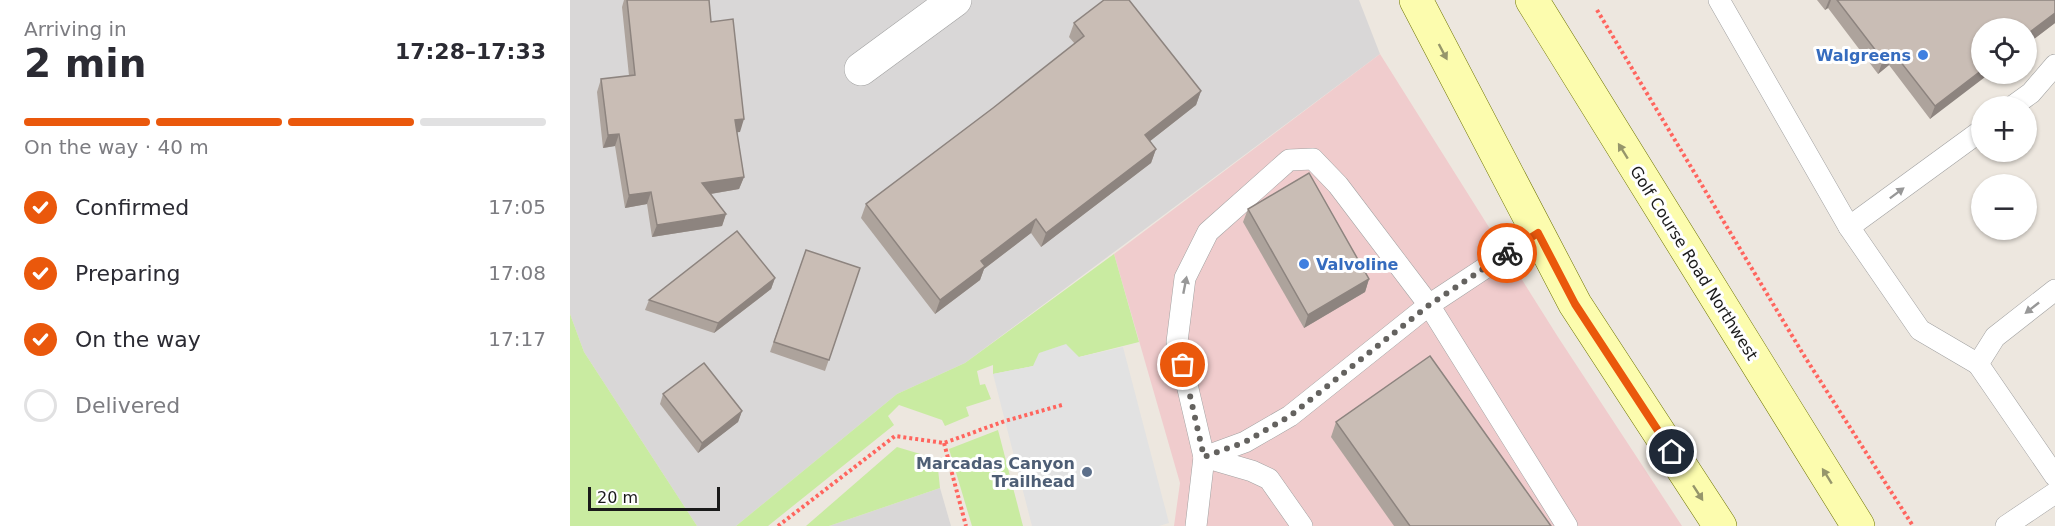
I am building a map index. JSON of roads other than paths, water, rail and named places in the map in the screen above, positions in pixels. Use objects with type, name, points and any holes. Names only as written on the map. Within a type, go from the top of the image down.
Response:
[{"type":"main road","points":[[1416,0],[1575,304],[1720,526]]},
{"type":"main road","name":"Golf Course Road Northwest","points":[[1532,0],[1858,526]]},
{"type":"street","points":[[861,69],[955,0]]},
{"type":"lane","points":[[1719,0],[1850,227],[1920,330],[1978,364],[2055,476]]},
{"type":"lane","points":[[2027,96],[2055,65]]},
{"type":"lane","points":[[2031,93],[2055,84]]},
{"type":"lane","points":[[1850,227],[1971,138]]},
{"type":"lane","points":[[1196,526],[1204,457],[1177,342],[1185,278],[1208,232],[1289,160],[1313,159],[1338,185],[1429,305],[1567,526]]},
{"type":"lane","points":[[1204,457],[1245,442],[1290,416],[1429,305],[1538,233]]},
{"type":"lane","points":[[1978,364],[1995,337],[2055,290]]},
{"type":"lane","points":[[1204,457],[1252,471],[1269,479],[1302,526]]},
{"type":"lane","points":[[2006,526],[2055,493]]},
{"type":"place","name":"Walgreens","points":[[1923,55]]},
{"type":"place","name":"Valvoline","points":[[1304,264]]},
{"type":"place","name":"Marcadas Canyon Trailhead","points":[[1087,472]]}]
